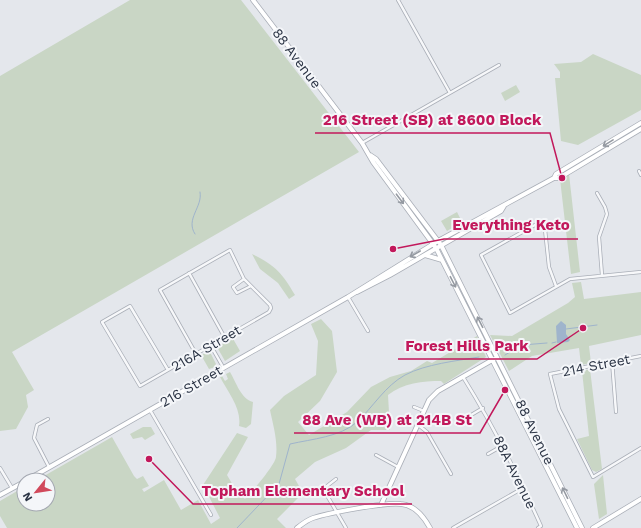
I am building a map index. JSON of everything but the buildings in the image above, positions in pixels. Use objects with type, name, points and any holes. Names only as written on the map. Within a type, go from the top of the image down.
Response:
[{"type":"main road","name":"88 Avenue","points":[[253,0],[362,143],[373,162],[434,244],[576,528]]},
{"type":"main road","name":"216 Street","points":[[554,178],[556,174],[641,123]]},
{"type":"main road","name":"216 Street","points":[[355,293],[367,284],[438,241],[499,206],[504,206],[554,178],[559,178],[641,129]]},
{"type":"main road","name":"88 Avenue","points":[[370,155],[376,159],[441,245],[498,356],[582,528]]},
{"type":"main road","name":"216 Street","points":[[41,472],[355,293],[369,287],[425,255],[501,211],[504,206]]},
{"type":"main road","points":[[425,255],[443,260]]},
{"type":"main road","points":[[381,505],[429,400],[438,391],[498,356]]},
{"type":"main road","points":[[0,495],[16,486]]},
{"type":"main road","points":[[593,528],[641,499]]},
{"type":"main road","points":[[297,528],[312,518],[381,505],[401,504],[415,509],[424,518],[430,528]]},
{"type":"street","points":[[398,0],[450,93]]},
{"type":"street","points":[[362,143],[499,65]]},
{"type":"street","points":[[639,171],[641,175]]},
{"type":"street","points":[[597,193],[607,214],[599,237],[602,276]]},
{"type":"street","points":[[556,286],[549,267],[544,220],[481,255],[510,313],[570,279],[641,272]]},
{"type":"street","points":[[196,354],[160,290],[230,250],[244,278],[251,286],[237,293],[233,287],[244,278]]},
{"type":"street","points":[[189,273],[225,338]]},
{"type":"street","name":"216A Street","points":[[168,370],[130,306],[102,322],[140,386],[225,338],[269,312],[271,308],[270,305],[251,286]]},
{"type":"street","points":[[348,297],[368,331]]},
{"type":"street","points":[[211,346],[223,368]]},
{"type":"street","name":"214 Street","points":[[641,356],[550,374],[559,409],[592,477],[641,448]]},
{"type":"street","points":[[612,361],[616,412]]},
{"type":"street","name":"88A Avenue","points":[[463,377],[483,408],[524,488],[539,527]]},
{"type":"street","points":[[414,407],[424,411]]},
{"type":"street","points":[[466,418],[483,408]]},
{"type":"street","points":[[150,409],[211,515]]},
{"type":"street","points":[[48,419],[38,425],[34,432],[34,438],[49,467]]},
{"type":"street","points":[[418,424],[427,432],[451,474]]},
{"type":"street","points":[[488,454],[502,446]]},
{"type":"street","points":[[376,455],[398,467]]},
{"type":"street","points":[[0,468],[12,488]]},
{"type":"street","points":[[336,480],[328,484],[325,490],[346,528]]},
{"type":"street","points":[[453,528],[524,488]]},
{"type":"green space","points":[[130,0],[241,0],[359,152],[12,352],[34,390],[26,395],[28,407],[16,429],[0,431],[0,76]]},
{"type":"green space","points":[[593,54],[641,75],[641,110],[578,145],[561,141],[555,78],[560,78],[560,72],[554,64],[581,62]]},
{"type":"green space","points":[[516,85],[520,92],[505,101],[501,93]]},
{"type":"green space","points":[[569,174],[580,272],[571,274],[560,179]]},
{"type":"green space","points":[[457,212],[462,222],[447,231],[441,221]]},
{"type":"green space","points":[[252,254],[273,266],[286,281],[295,295],[289,299],[278,283],[260,269]]},
{"type":"green space","points":[[581,282],[584,299],[641,292],[641,335],[589,346],[591,363],[581,365],[579,348],[532,356],[509,371],[490,335],[512,336],[568,303],[575,297],[572,283]]},
{"type":"green space","points":[[321,319],[332,331],[337,372],[320,401],[298,422],[309,435],[347,412],[371,387],[390,377],[411,371],[427,361],[432,363],[477,336],[486,357],[444,384],[441,381],[407,385],[388,395],[390,430],[371,430],[346,448],[315,462],[295,479],[303,493],[277,519],[286,528],[7,528],[0,516],[0,501],[16,492],[16,512],[56,512],[56,472],[51,472],[112,437],[134,476],[137,479],[143,476],[149,486],[142,489],[144,492],[164,480],[181,510],[198,500],[211,524],[220,518],[203,485],[237,433],[248,437],[227,475],[237,492],[245,499],[272,466],[276,457],[276,445],[270,410],[284,396],[316,375],[318,341],[311,324]]},
{"type":"green space","points":[[232,337],[240,351],[225,361],[217,347]]},
{"type":"green space","points":[[210,352],[216,364],[215,367],[209,369],[201,355]]},
{"type":"green space","points":[[590,369],[602,469],[596,472],[592,470],[577,439],[589,436],[582,371]]},
{"type":"green space","points":[[230,372],[242,394],[253,402],[251,424],[246,428],[239,426],[236,407],[220,377],[222,376],[225,381],[228,379],[226,374]]},
{"type":"green space","points":[[143,427],[151,427],[155,434],[145,440],[142,437],[133,439],[130,434]]},
{"type":"green space","points":[[603,475],[607,514],[599,519],[594,484]]},
{"type":"water","points":[[561,321],[566,325],[566,334],[570,340],[568,342],[557,343],[556,326]]},
{"type":"waterway","points":[[195,234],[192,229],[192,223],[199,203],[200,192]]},
{"type":"waterway","points":[[566,329],[597,325]]},
{"type":"waterway","points":[[552,343],[556,342]]},
{"type":"waterway","points":[[505,355],[522,345],[547,343]]},
{"type":"waterway","points":[[237,528],[279,484],[290,444],[325,437],[350,427],[363,416],[391,385],[413,371],[479,357]]},
{"type":"place","name":"216 Street (SB) at 8600 Block","points":[[562,178]]},
{"type":"place","name":"Everything Keto","points":[[393,249]]},
{"type":"place","name":"Forest Hills Park","points":[[583,328]]},
{"type":"place","name":"88 Ave (WB) at 214B St","points":[[505,390]]},
{"type":"place","name":"Topham Elementary School","points":[[149,459]]}]
